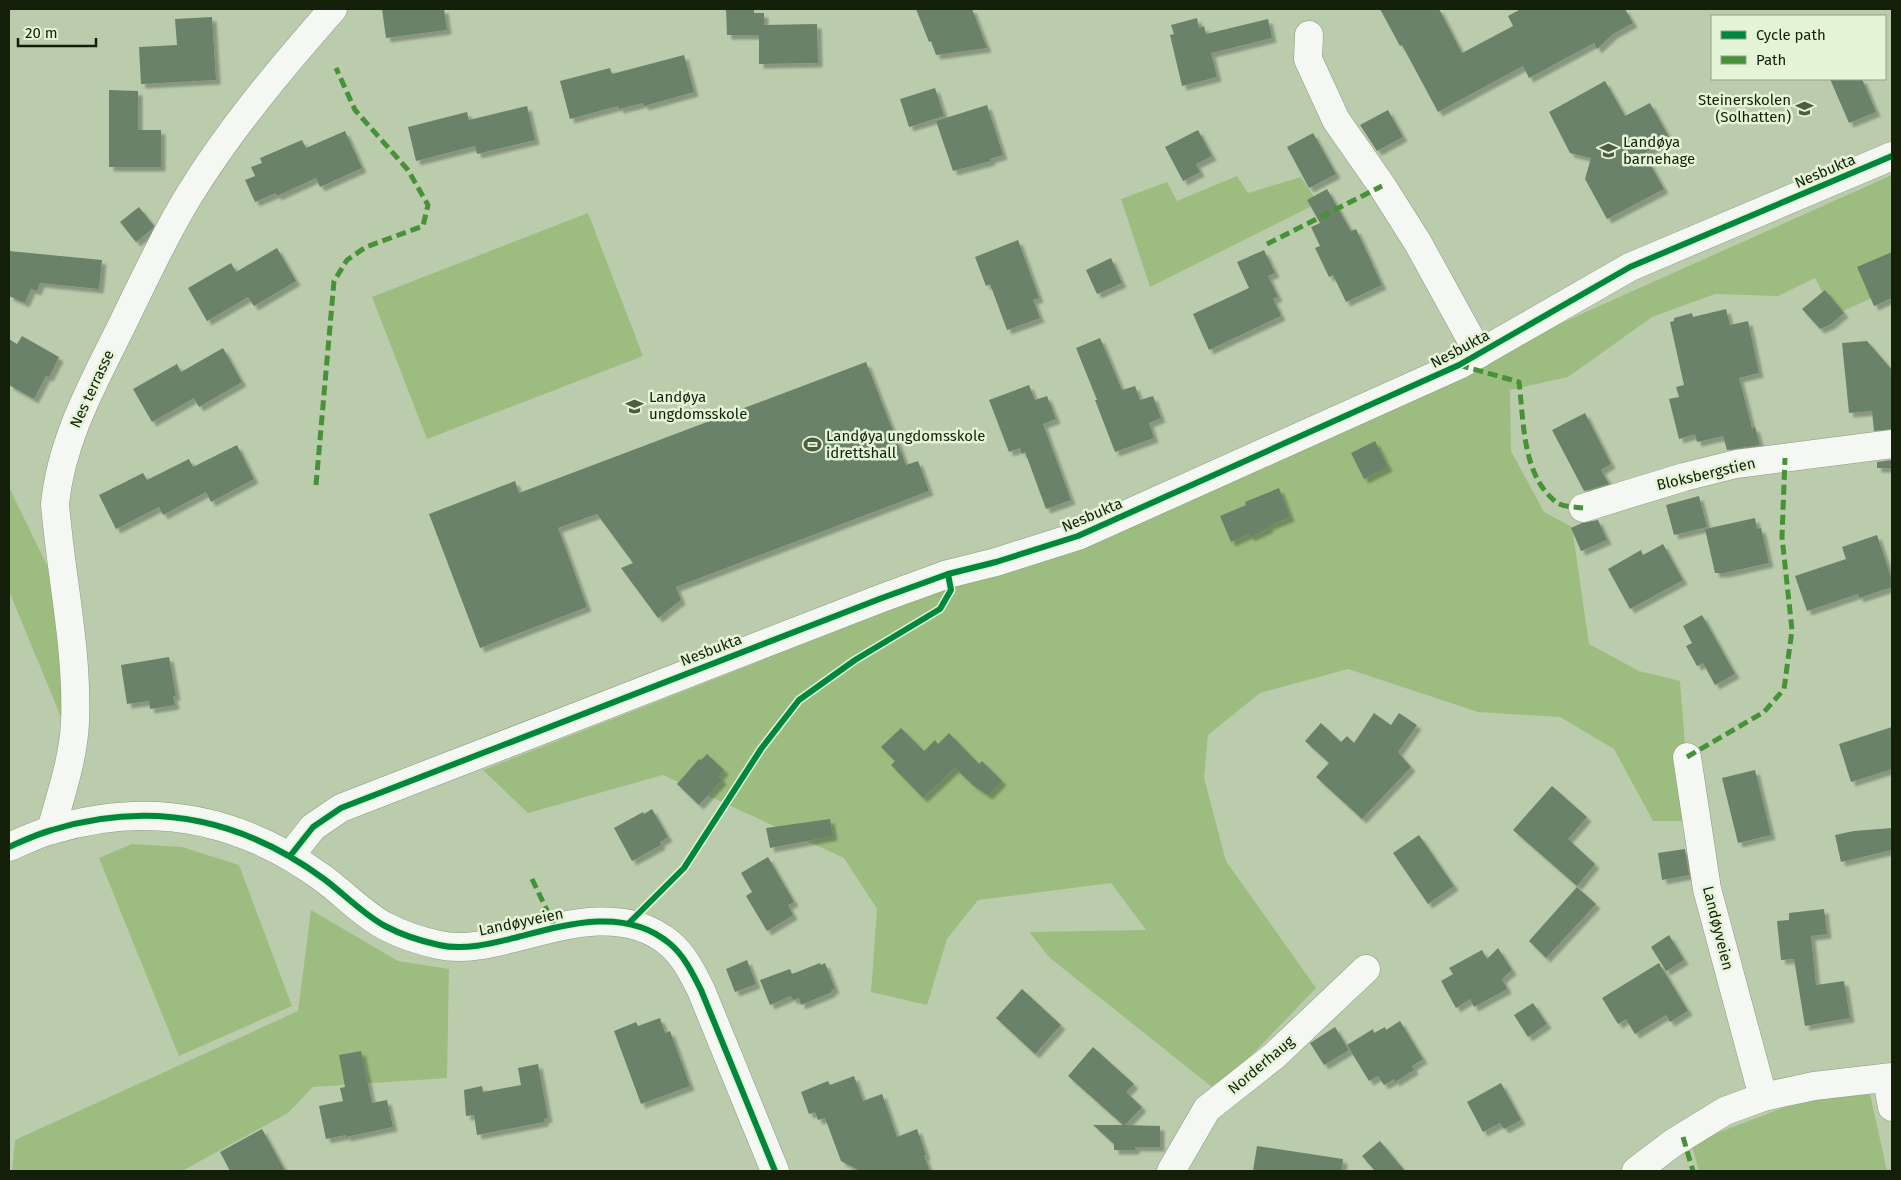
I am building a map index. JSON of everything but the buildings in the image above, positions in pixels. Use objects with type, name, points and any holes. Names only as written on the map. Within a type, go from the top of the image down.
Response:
[{"type":"street","name":"Nes terrasse","points":[[51,830],[70,766],[75,724],[75,673],[55,504],[58,478],[72,431],[104,361],[187,198],[232,134],[296,51],[333,9]]},
{"type":"street","name":"Nesbukta","points":[[1309,35],[1308,59],[1336,120],[1382,186],[1418,243],[1479,354]]},
{"type":"street","name":"Nesbukta","points":[[290,856],[313,827],[342,808],[882,598],[948,574],[996,562],[1078,536],[1342,419],[1479,354],[1630,267],[1892,156]]},
{"type":"street","name":"Bloksbergstien","points":[[1583,508],[1684,477],[1736,464],[1892,444]]},
{"type":"street","name":"Landøyveien","points":[[1687,756],[1706,889],[1763,1097]]},
{"type":"street","name":"Landøyveien","points":[[9,847],[51,830],[102,818],[150,814],[190,818],[235,830],[290,856],[384,926],[440,946],[456,947],[495,943],[555,927],[593,921],[629,923],[649,930],[670,943],[687,963],[701,990],[774,1171]]},
{"type":"street","name":"Norderhaug","points":[[1171,1171],[1207,1109],[1274,1056],[1366,969]]},
{"type":"street","points":[[1636,1171],[1673,1144],[1725,1111],[1763,1097],[1814,1086],[1890,1078],[1892,1106]]},
{"type":"green space","points":[[1892,175],[1892,289],[1834,315],[1815,278],[1778,296],[1715,294],[1652,317],[1568,377],[1510,390],[1511,451],[1544,512],[1572,527],[1589,644],[1639,671],[1680,681],[1691,821],[1653,821],[1614,749],[1560,717],[1478,712],[1348,669],[1260,693],[1208,735],[1204,778],[1226,861],[1316,988],[1217,1091],[1050,958],[1029,932],[1146,930],[1111,883],[978,900],[947,939],[927,1005],[871,992],[877,909],[844,858],[663,775],[528,813],[483,770],[1204,487],[1452,372]]},
{"type":"green space","points":[[1237,176],[1248,193],[1301,177],[1318,203],[1150,287],[1121,199],[1167,182],[1177,201]]},
{"type":"green space","name":"Landøya ungdomsskole","points":[[588,213],[643,356],[427,439],[372,297]]},
{"type":"green space","points":[[9,487],[55,582],[68,734],[9,591]]},
{"type":"green space","points":[[132,844],[182,847],[239,865],[292,1006],[179,1056],[99,858]]},
{"type":"green space","points":[[311,910],[398,961],[449,969],[447,1078],[313,1087],[288,1113],[182,1171],[12,1171],[15,1140],[298,1011]]},
{"type":"green space","points":[[1866,1076],[1887,1171],[1699,1171],[1691,1143]]},
{"type":"marked path","points":[[316,485],[334,281],[347,260],[366,247],[423,226],[428,205],[408,170],[355,110],[336,68]]},
{"type":"marked path","points":[[1267,244],[1382,186]]},
{"type":"marked path","points":[[1459,365],[1519,382],[1527,447],[1537,477],[1545,491],[1556,502],[1565,506],[1583,508]]},
{"type":"marked path","points":[[1687,757],[1764,712],[1784,689],[1792,630],[1782,537],[1785,458]]},
{"type":"marked path","points":[[532,879],[555,927]]},
{"type":"marked path","points":[[1683,1137],[1693,1171]]},
{"type":"cycle path","points":[[290,856],[313,827],[341,808],[882,598],[948,574],[996,562],[1078,536],[1459,365],[1630,267],[1892,156]]},
{"type":"cycle path","points":[[629,923],[684,868],[761,749],[799,700],[855,660],[940,609],[951,590],[948,574]]},
{"type":"cycle path","points":[[9,847],[46,832],[89,821],[125,816],[160,816],[194,820],[228,829],[260,841],[293,858],[324,879],[377,921],[391,929],[432,943],[449,947],[479,946],[556,927],[596,922],[634,925],[652,932],[674,948],[684,959],[695,978],[775,1171]]},
{"type":"place","name":"Steinerskolen (Solhatten)","points":[[1805,109]]},
{"type":"place","name":"Landøya barnehage","points":[[1609,151]]},
{"type":"place","name":"Landøya ungdomsskole","points":[[635,406]]},
{"type":"place","name":"Landøya ungdomsskole idrettshall","points":[[812,445]]}]
